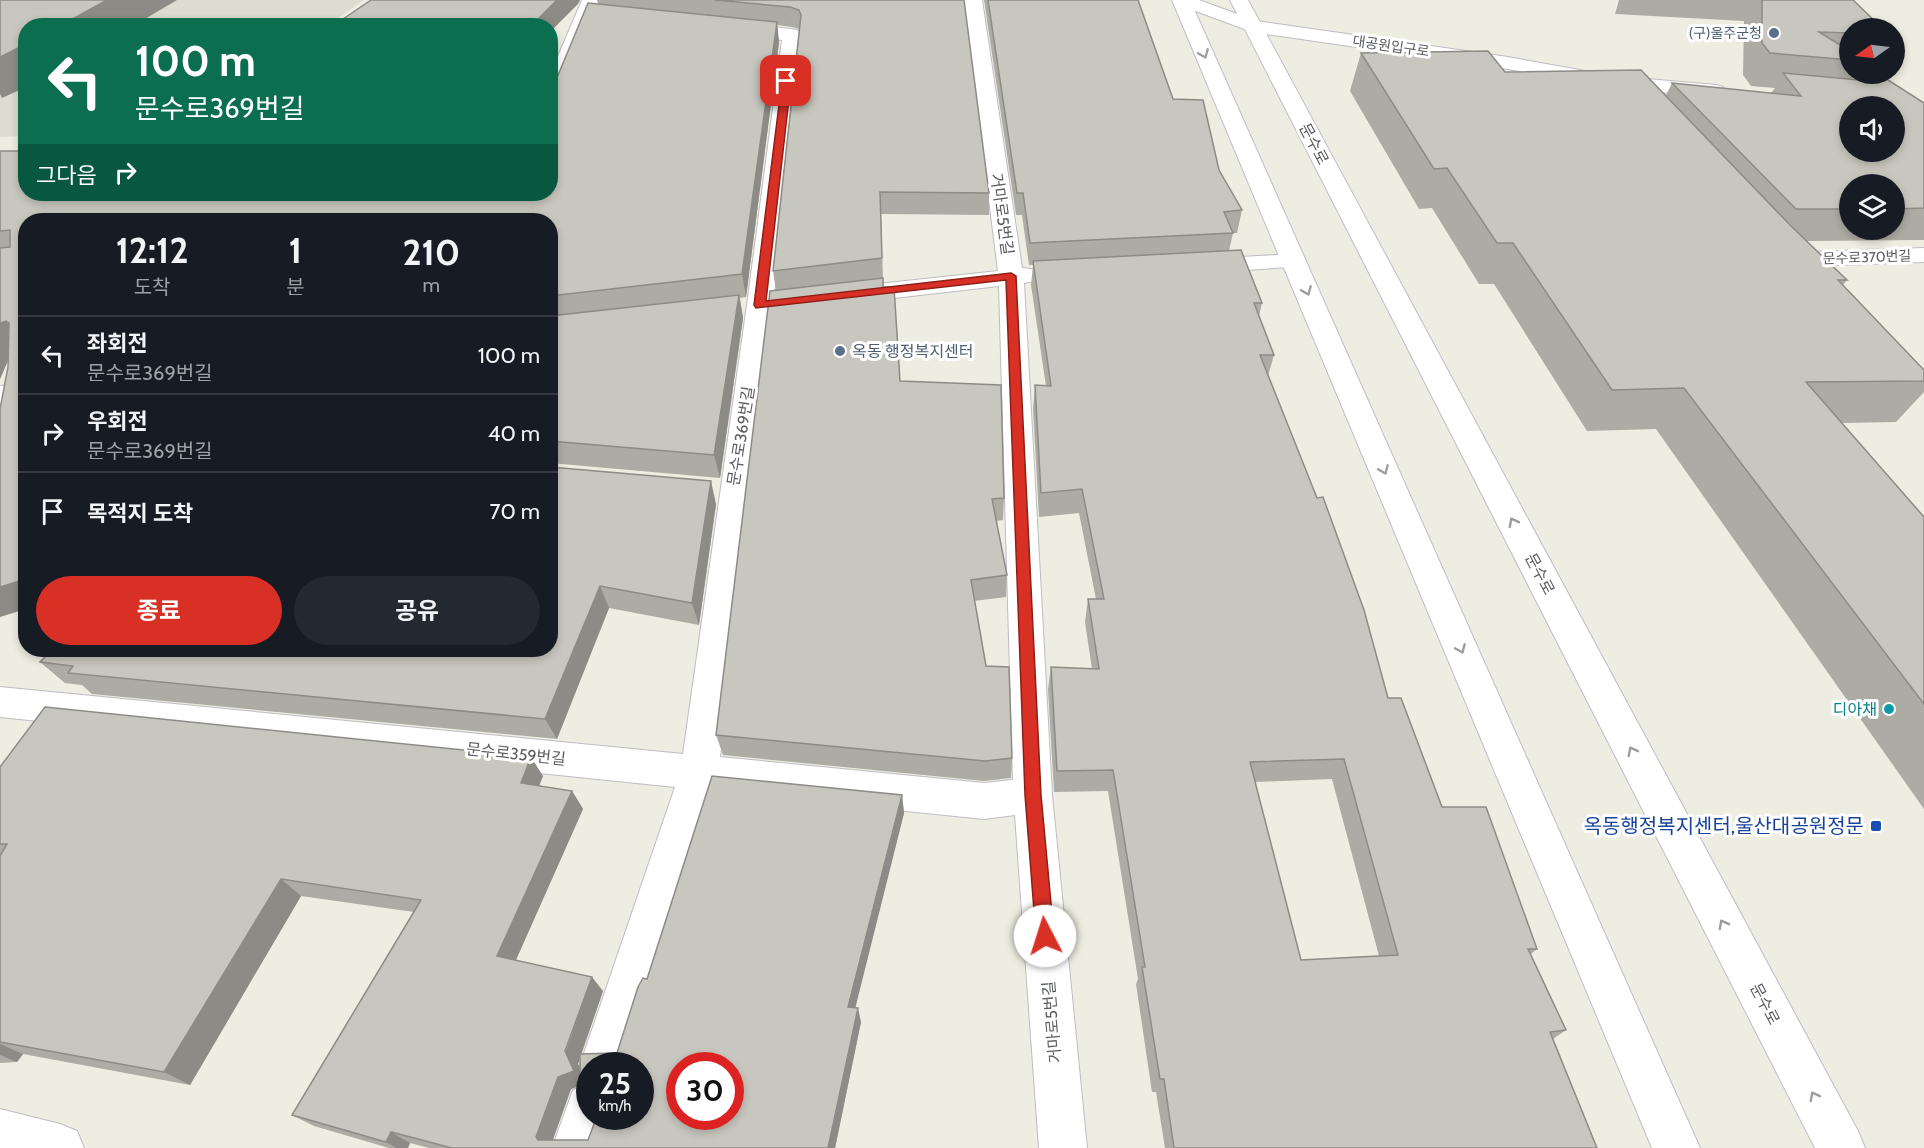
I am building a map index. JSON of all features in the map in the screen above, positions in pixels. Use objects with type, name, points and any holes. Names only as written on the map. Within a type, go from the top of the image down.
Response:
[{"type":"street","name":"거마로5번길","points":[[973,0],[1011,276],[1033,795],[1063,1148]]},
{"type":"street","points":[[1182,0],[1676,1148]]},
{"type":"street","name":"대공원입구로","points":[[1182,0],[1614,82],[1733,92]]},
{"type":"street","points":[[558,84],[595,11]]},
{"type":"street","name":"문수로","points":[[1246,13],[1841,1148]]},
{"type":"street","name":"문수로369번길","points":[[607,1052],[699,772],[724,491],[760,305],[792,35],[711,27]]},
{"type":"street","points":[[1614,82],[1638,109]]},
{"type":"street","name":"문수로370번길","points":[[1800,282],[1766,251],[1924,255]]},
{"type":"street","points":[[1176,267],[1294,261]]},
{"type":"street","points":[[828,297],[1011,276],[1058,273]]},
{"type":"street","points":[[5,424],[18,376]]},
{"type":"street","name":"문수로359번길","points":[[0,702],[984,801],[1033,795]]},
{"type":"street","points":[[576,1148],[582,1130]]},
{"type":"street","points":[[0,1133],[60,1148]]},
{"type":"shaded area","points":[[0,0],[364,0],[338,18],[18,18],[18,136],[0,137]]},
{"type":"building","points":[[0,0],[107,0],[74,18],[18,18],[18,48],[0,57]]},
{"type":"building","points":[[371,0],[557,0],[539,18],[345,18]]},
{"type":"building","points":[[715,0],[964,0],[989,193],[880,192],[882,258],[773,271],[801,15],[799,10],[790,7]]},
{"type":"building","points":[[988,0],[1138,0],[1173,99],[1203,100],[1219,170],[1242,210],[1224,212],[1233,233],[1030,243],[1023,193],[1017,193]]},
{"type":"building","points":[[1762,0],[1853,0],[1872,18],[1839,18],[1839,33],[1819,32],[1839,44],[1839,59],[1770,53],[1762,43]]},
{"type":"building","points":[[588,3],[777,22],[742,274],[558,295],[558,213],[18,213],[18,581],[0,587],[0,409],[8,367],[9,323],[6,321],[0,323],[0,248],[10,247],[10,230],[0,231],[0,151],[18,151],[18,201],[558,201],[558,75]]},
{"type":"building","points":[[1488,51],[1505,72],[1641,70],[1791,226],[1847,280],[1838,280],[1924,370],[1924,381],[1806,382],[1924,517],[1924,704],[1684,388],[1612,390],[1513,243],[1497,243],[1447,168],[1434,169],[1361,53]]},
{"type":"building","points":[[1783,73],[1839,78],[1839,84],[1894,84],[1924,103],[1924,208],[1905,209],[1905,174],[1839,174],[1839,209],[1796,209],[1672,83],[1801,96]]},
{"type":"building","points":[[1241,250],[1262,303],[1254,303],[1274,355],[1260,355],[1317,498],[1323,497],[1364,610],[1388,698],[1401,698],[1442,807],[1486,807],[1537,949],[1528,949],[1566,1030],[1550,1032],[1597,1148],[1174,1148],[1164,1079],[1160,1079],[1142,967],[1145,967],[1113,770],[1057,771],[1051,667],[1099,669],[1088,599],[1104,599],[1082,489],[1041,493],[1035,385],[1051,386],[1033,261]],"holes":[[[1344,759],[1398,955],[1301,960],[1250,762]]]},
{"type":"building","points":[[883,278],[883,287],[894,287],[900,381],[1001,385],[1004,498],[992,499],[1007,575],[971,580],[986,666],[1009,667],[1012,758],[985,761],[716,735],[770,291]]},
{"type":"building","points":[[739,295],[714,455],[558,442],[558,315]]},
{"type":"building","points":[[558,468],[711,481],[692,603],[600,586],[545,719],[68,673],[73,666],[40,662],[45,657],[558,657]]},
{"type":"building","points":[[45,707],[531,757],[521,783],[572,791],[497,956],[592,977],[565,1051],[574,1071],[558,1077],[536,1137],[538,1140],[588,1140],[592,1130],[654,1130],[654,1052],[617,1052],[638,987],[643,978],[647,979],[712,776],[902,795],[848,1007],[858,1008],[828,1148],[452,1148],[391,1132],[386,1142],[292,1115],[421,900],[281,879],[164,1072],[0,1042],[0,856],[7,844],[0,844],[0,767]]},
{"type":"place","name":"(구)울주군청","points":[[1774,33]]},
{"type":"place","name":"옥동 행정복지센터","points":[[840,351]]},
{"type":"place","name":"디아채","points":[[1889,709]]},
{"type":"place","name":"옥동행정복지센터,울산대공원정문","points":[[1876,826]]},
{"type":"route","points":[[786,81],[760,305],[1011,276],[1033,795],[1045,936]]}]
